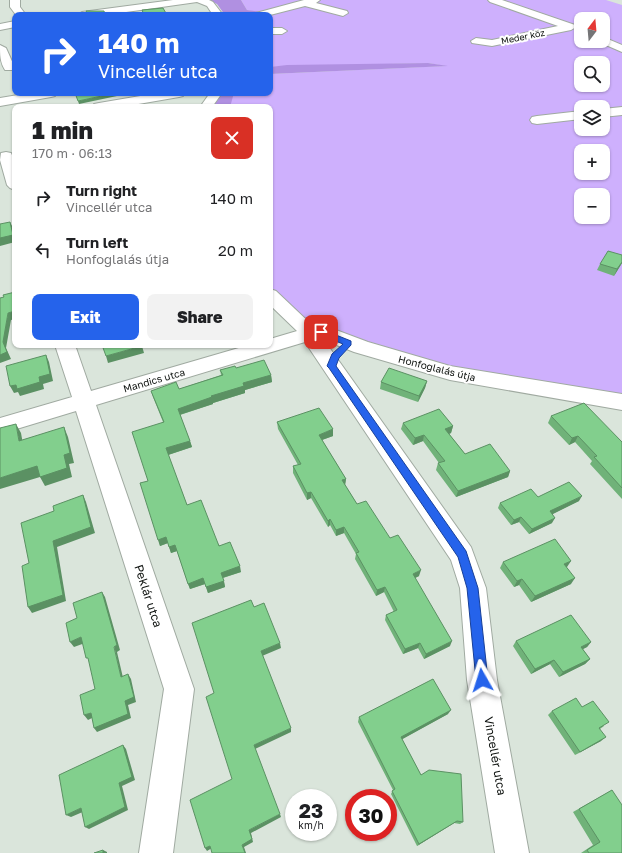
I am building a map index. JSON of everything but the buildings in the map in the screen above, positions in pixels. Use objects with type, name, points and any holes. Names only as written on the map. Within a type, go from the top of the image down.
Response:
[{"type":"street","points":[[15,0],[15,7],[19,12]]},
{"type":"street","points":[[126,12],[194,0]]},
{"type":"street","points":[[200,0],[210,4],[216,12]]},
{"type":"street","points":[[493,0],[574,28]]},
{"type":"street","points":[[271,12],[310,1],[343,13]]},
{"type":"street","points":[[0,26],[12,24]]},
{"type":"street","name":"Meder köz","points":[[476,41],[492,43],[574,29]]},
{"type":"street","points":[[273,31],[282,31]]},
{"type":"street","points":[[610,43],[622,49]]},
{"type":"street","points":[[0,48],[8,68]]},
{"type":"street","points":[[0,102],[34,96]]},
{"type":"street","points":[[116,104],[162,96]]},
{"type":"street","points":[[610,112],[622,111]]},
{"type":"street","points":[[538,120],[574,116]]},
{"type":"street","points":[[7,156],[12,174]]},
{"type":"street","points":[[273,298],[299,322],[309,334]]},
{"type":"street","name":"Honfoglalás útja","points":[[309,334],[321,332],[348,343],[450,373],[613,400]]},
{"type":"street","name":"Vincellér utca","points":[[309,334],[462,555],[473,588],[482,680],[512,853]]},
{"type":"street","name":"Mandics utca","points":[[273,345],[309,334]]},
{"type":"street","points":[[332,366],[335,356],[348,343]]},
{"type":"street","name":"Peklár utca","points":[[66,348],[179,689],[156,853]]},
{"type":"street","name":"Mandics utca","points":[[0,426],[261,348]]},
{"type":"street","points":[[613,400],[622,417]]},
{"type":"shaded area","points":[[208,0],[241,0],[247,10],[263,12],[223,12],[217,4]]},
{"type":"shaded area","points":[[241,0],[606,0],[622,5],[622,402],[493,381],[309,334],[273,298],[273,104],[230,104],[233,96],[273,96],[273,74],[445,66],[428,63],[273,67],[273,12],[256,12],[247,10]]},
{"type":"shaded area","points":[[428,63],[448,66],[273,74],[273,67],[287,65]]},
{"type":"shaded area","points":[[217,96],[233,96],[231,104],[211,104]]},
{"type":"route","points":[[321,332],[348,343],[335,356],[332,366],[462,555],[473,588],[482,680]]}]
